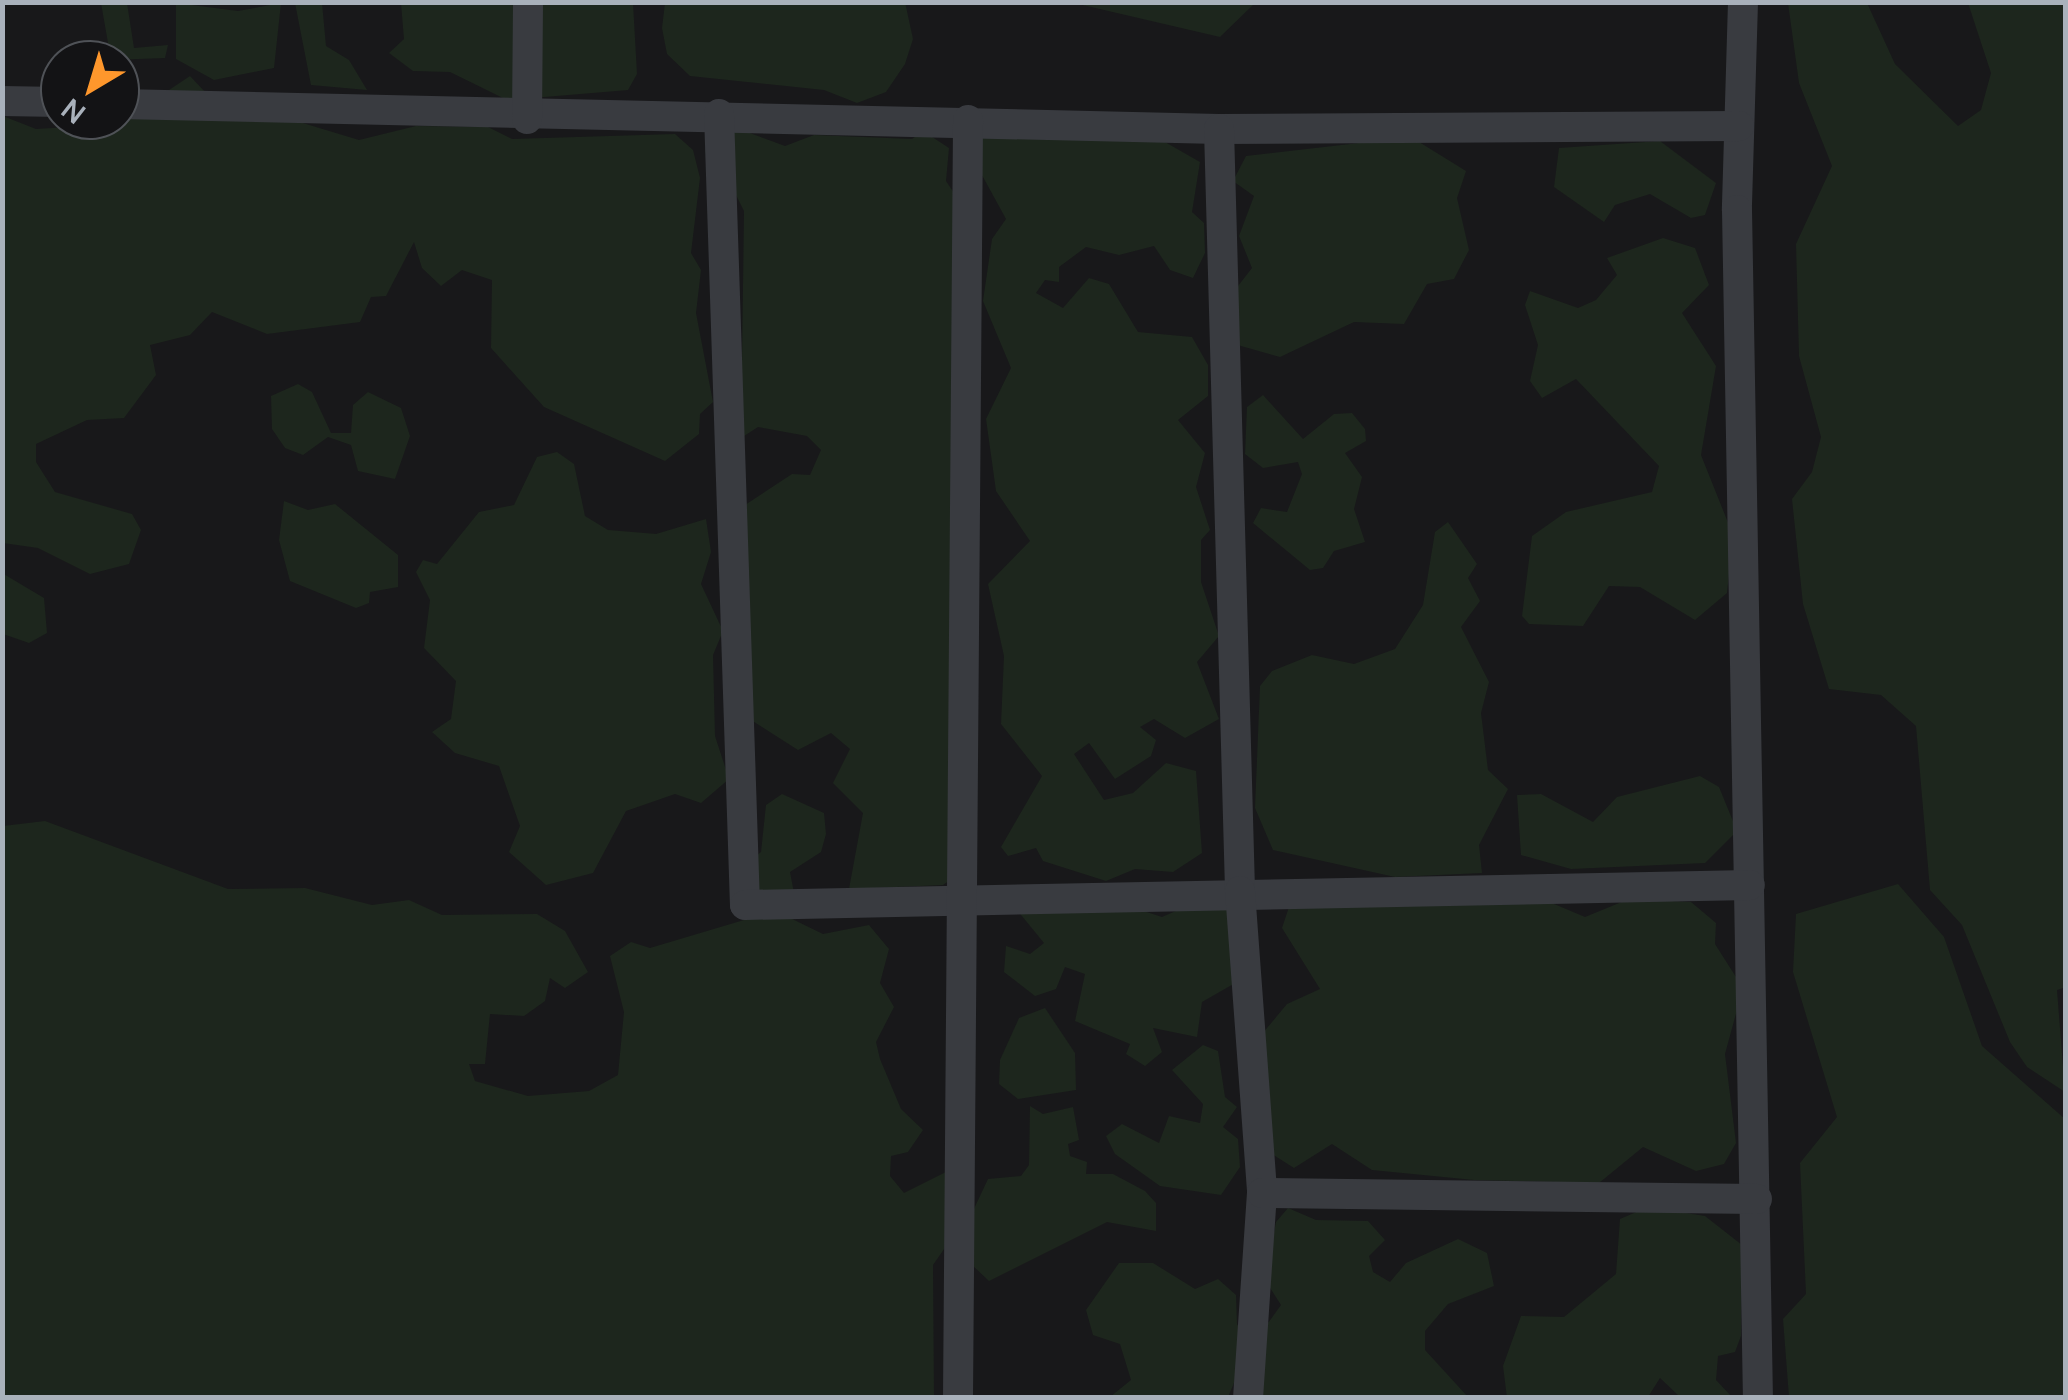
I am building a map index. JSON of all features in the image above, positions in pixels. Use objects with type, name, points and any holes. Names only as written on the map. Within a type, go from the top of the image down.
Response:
[{"type":"street","points":[[527,119],[528,2]]},
{"type":"street","points":[[1743,2],[1739,126],[1758,1398]]},
{"type":"street","points":[[2,101],[40,102]]},
{"type":"street","points":[[140,105],[527,119],[718,114],[1220,129],[1739,126]]},
{"type":"street","points":[[718,114],[746,905],[1240,891],[1750,885]]},
{"type":"street","points":[[958,1398],[968,120]]},
{"type":"street","points":[[1220,129],[1240,891],[1262,1193],[1248,1398]]},
{"type":"street","points":[[1262,1193],[1756,1199]]},
{"type":"shaded area","points":[[905,2],[913,39],[905,64],[886,92],[857,103],[824,90],[690,76],[667,54],[662,28],[665,3]]},
{"type":"shaded area","points":[[101,3],[127,3],[133,40],[107,40]]},
{"type":"shaded area","points":[[176,3],[238,11],[281,3],[274,68],[214,80],[176,59]]},
{"type":"shaded area","points":[[295,3],[322,3],[326,46],[349,60],[367,90],[311,85]]},
{"type":"shaded area","points":[[401,3],[633,3],[637,74],[628,90],[507,100],[450,72],[413,71],[389,53],[404,39]]},
{"type":"shaded area","points":[[1074,3],[1255,3],[1220,37]]},
{"type":"shaded area","points":[[1788,3],[1867,3],[1895,64],[1958,126],[1981,110],[1991,73],[1968,3],[2065,3],[2066,987],[2057,990],[2065,1092],[2027,1067],[2010,1042],[1962,925],[1930,890],[1916,726],[1881,695],[1829,689],[1803,604],[1792,499],[1812,472],[1821,437],[1799,356],[1796,244],[1832,166],[1799,83]]},
{"type":"shaded area","points":[[168,45],[165,58],[140,59],[140,47]]},
{"type":"shaded area","points":[[190,76],[207,94],[359,140],[416,126],[488,127],[512,139],[675,134],[693,150],[700,178],[691,253],[701,270],[696,313],[713,402],[700,414],[699,434],[665,461],[544,407],[491,348],[492,280],[462,270],[441,286],[422,268],[414,242],[386,296],[371,297],[360,322],[267,334],[212,312],[190,335],[150,345],[156,375],[124,418],[87,420],[36,444],[36,462],[55,492],[132,514],[141,530],[129,564],[90,574],[38,548],[3,543],[3,116],[40,129],[40,140],[140,140],[140,109]]},
{"type":"shaded area","points":[[739,129],[785,146],[814,135],[912,139],[923,131],[949,148],[946,181],[958,199],[954,877],[943,885],[849,889],[863,813],[833,783],[850,749],[831,733],[798,750],[751,720],[745,505],[792,474],[810,475],[821,450],[807,436],[758,427],[741,438],[744,211],[730,183],[710,171],[705,150]]},
{"type":"shaded area","points":[[960,135],[1158,138],[1200,162],[1192,212],[1204,223],[1205,253],[1193,278],[1170,270],[1154,246],[1119,255],[1086,247],[1059,267],[1059,282],[1045,280],[1036,293],[1063,308],[1089,278],[1109,284],[1138,332],[1192,337],[1208,365],[1208,396],[1178,420],[1205,453],[1196,487],[1210,530],[1201,540],[1201,582],[1219,636],[1197,662],[1219,719],[1185,738],[1154,719],[1140,727],[1156,740],[1151,756],[1115,779],[1089,743],[1074,754],[1104,800],[1133,793],[1166,763],[1196,771],[1202,853],[1173,872],[1135,869],[1106,881],[1043,861],[1036,848],[1008,856],[1001,847],[1042,776],[1001,724],[1004,656],[988,584],[1030,541],[996,491],[986,419],[1011,368],[983,301],[992,239],[1006,219]]},
{"type":"shaded area","points":[[1411,137],[1466,171],[1457,198],[1469,250],[1454,279],[1427,284],[1404,324],[1354,322],[1280,357],[1234,344],[1238,286],[1252,268],[1239,236],[1254,196],[1233,181],[1246,156]]},
{"type":"shaded area","points":[[1660,141],[1716,183],[1705,215],[1691,218],[1650,194],[1615,205],[1604,222],[1554,187],[1559,148]]},
{"type":"shaded area","points":[[1663,238],[1695,248],[1709,285],[1682,313],[1716,366],[1701,455],[1733,535],[1727,593],[1695,620],[1640,587],[1609,586],[1583,626],[1529,624],[1522,616],[1532,536],[1566,512],[1652,492],[1659,466],[1576,379],[1542,398],[1530,381],[1538,345],[1525,305],[1530,291],[1578,308],[1596,300],[1617,275],[1607,258]]},
{"type":"shaded area","points":[[298,384],[312,392],[331,433],[351,433],[353,405],[368,392],[401,408],[410,436],[395,479],[358,471],[351,445],[328,437],[303,455],[285,448],[272,429],[271,396]]},
{"type":"shaded area","points":[[1263,395],[1303,439],[1334,414],[1352,413],[1365,429],[1366,441],[1345,453],[1362,477],[1354,509],[1365,542],[1334,551],[1323,568],[1310,570],[1253,523],[1261,508],[1287,512],[1302,474],[1298,462],[1263,468],[1245,454],[1247,407]]},
{"type":"shaded area","points":[[557,452],[574,464],[585,516],[608,530],[656,534],[706,519],[711,552],[701,584],[723,631],[713,655],[715,736],[729,779],[701,803],[675,794],[626,811],[593,873],[546,885],[509,852],[520,826],[499,766],[455,753],[432,732],[451,719],[456,681],[424,648],[430,600],[416,572],[423,560],[437,564],[479,512],[514,505],[537,457]]},
{"type":"shaded area","points":[[284,501],[308,510],[335,504],[398,555],[398,587],[370,592],[369,603],[356,608],[290,581],[279,540]]},
{"type":"shaded area","points":[[1448,522],[1477,564],[1468,578],[1480,601],[1461,627],[1489,682],[1481,713],[1488,770],[1508,789],[1479,845],[1482,873],[1395,877],[1273,850],[1255,808],[1260,686],[1272,671],[1312,655],[1354,664],[1395,649],[1423,605],[1435,532]]},
{"type":"shaded area","points":[[2,573],[44,598],[47,633],[29,643],[3,634]]},
{"type":"shaded area","points":[[1700,776],[1719,787],[1737,831],[1705,863],[1571,869],[1521,855],[1517,795],[1541,794],[1593,822],[1617,797]]},
{"type":"shaded area","points":[[782,794],[824,813],[826,834],[821,852],[790,872],[794,893],[762,894],[749,886],[752,859],[761,852],[766,805]]},
{"type":"shaded area","points":[[45,821],[228,889],[305,888],[372,905],[409,900],[442,915],[537,914],[565,931],[588,972],[565,988],[550,978],[545,1001],[524,1016],[490,1014],[485,1064],[469,1064],[475,1081],[528,1096],[589,1091],[618,1075],[624,1012],[610,956],[631,942],[650,948],[754,917],[786,916],[823,934],[869,925],[889,949],[880,983],[894,1007],[876,1042],[880,1059],[901,1109],[923,1130],[908,1152],[891,1156],[890,1176],[904,1193],[946,1172],[951,1239],[933,1265],[934,1395],[3,1398],[3,826]]},
{"type":"shaded area","points":[[1898,884],[1944,937],[1982,1046],[2065,1119],[2065,1397],[1789,1397],[1783,1319],[1806,1294],[1800,1163],[1837,1117],[1793,972],[1796,914]]},
{"type":"shaded area","points":[[1629,899],[1691,902],[1716,923],[1715,944],[1743,988],[1725,1054],[1736,1143],[1724,1164],[1696,1171],[1643,1147],[1599,1183],[1474,1180],[1372,1170],[1332,1144],[1294,1168],[1272,1154],[1262,1034],[1287,1004],[1320,989],[1282,928],[1289,907],[1547,901],[1585,917]]},
{"type":"shaded area","points":[[1194,903],[1244,913],[1237,982],[1202,1002],[1197,1037],[1153,1028],[1162,1052],[1145,1066],[1126,1054],[1130,1044],[1075,1021],[1085,974],[1065,967],[1056,989],[1035,996],[1004,972],[1006,946],[1030,954],[1044,943],[1017,910],[1128,906],[1162,917]]},
{"type":"shaded area","points":[[1045,1008],[1075,1053],[1076,1090],[1018,1099],[999,1084],[1000,1060],[1019,1018]]},
{"type":"shaded area","points":[[1203,1045],[1218,1051],[1225,1097],[1237,1107],[1223,1127],[1238,1139],[1240,1167],[1221,1195],[1160,1186],[1115,1154],[1106,1136],[1122,1124],[1159,1143],[1169,1116],[1200,1123],[1203,1104],[1172,1070]]},
{"type":"shaded area","points":[[1030,1106],[1043,1114],[1073,1107],[1079,1140],[1068,1144],[1070,1156],[1087,1162],[1086,1174],[1113,1174],[1145,1191],[1156,1203],[1156,1231],[1107,1222],[989,1281],[972,1265],[964,1230],[988,1179],[1021,1176],[1029,1165]]},
{"type":"shaded area","points":[[1648,1207],[1705,1216],[1742,1245],[1741,1336],[1735,1352],[1718,1356],[1716,1380],[1732,1397],[1680,1397],[1660,1378],[1648,1397],[1507,1398],[1503,1366],[1521,1316],[1564,1317],[1616,1274],[1620,1219]]},
{"type":"shaded area","points":[[1288,1208],[1316,1220],[1368,1221],[1385,1240],[1369,1256],[1373,1272],[1390,1282],[1406,1263],[1458,1239],[1487,1253],[1494,1286],[1448,1304],[1425,1331],[1425,1350],[1468,1397],[1256,1397],[1265,1327],[1281,1305],[1265,1280],[1276,1222]]},
{"type":"shaded area","points":[[1119,1263],[1153,1263],[1195,1289],[1218,1279],[1236,1295],[1237,1324],[1251,1344],[1228,1397],[1110,1397],[1131,1380],[1120,1344],[1093,1335],[1086,1310]]}]
